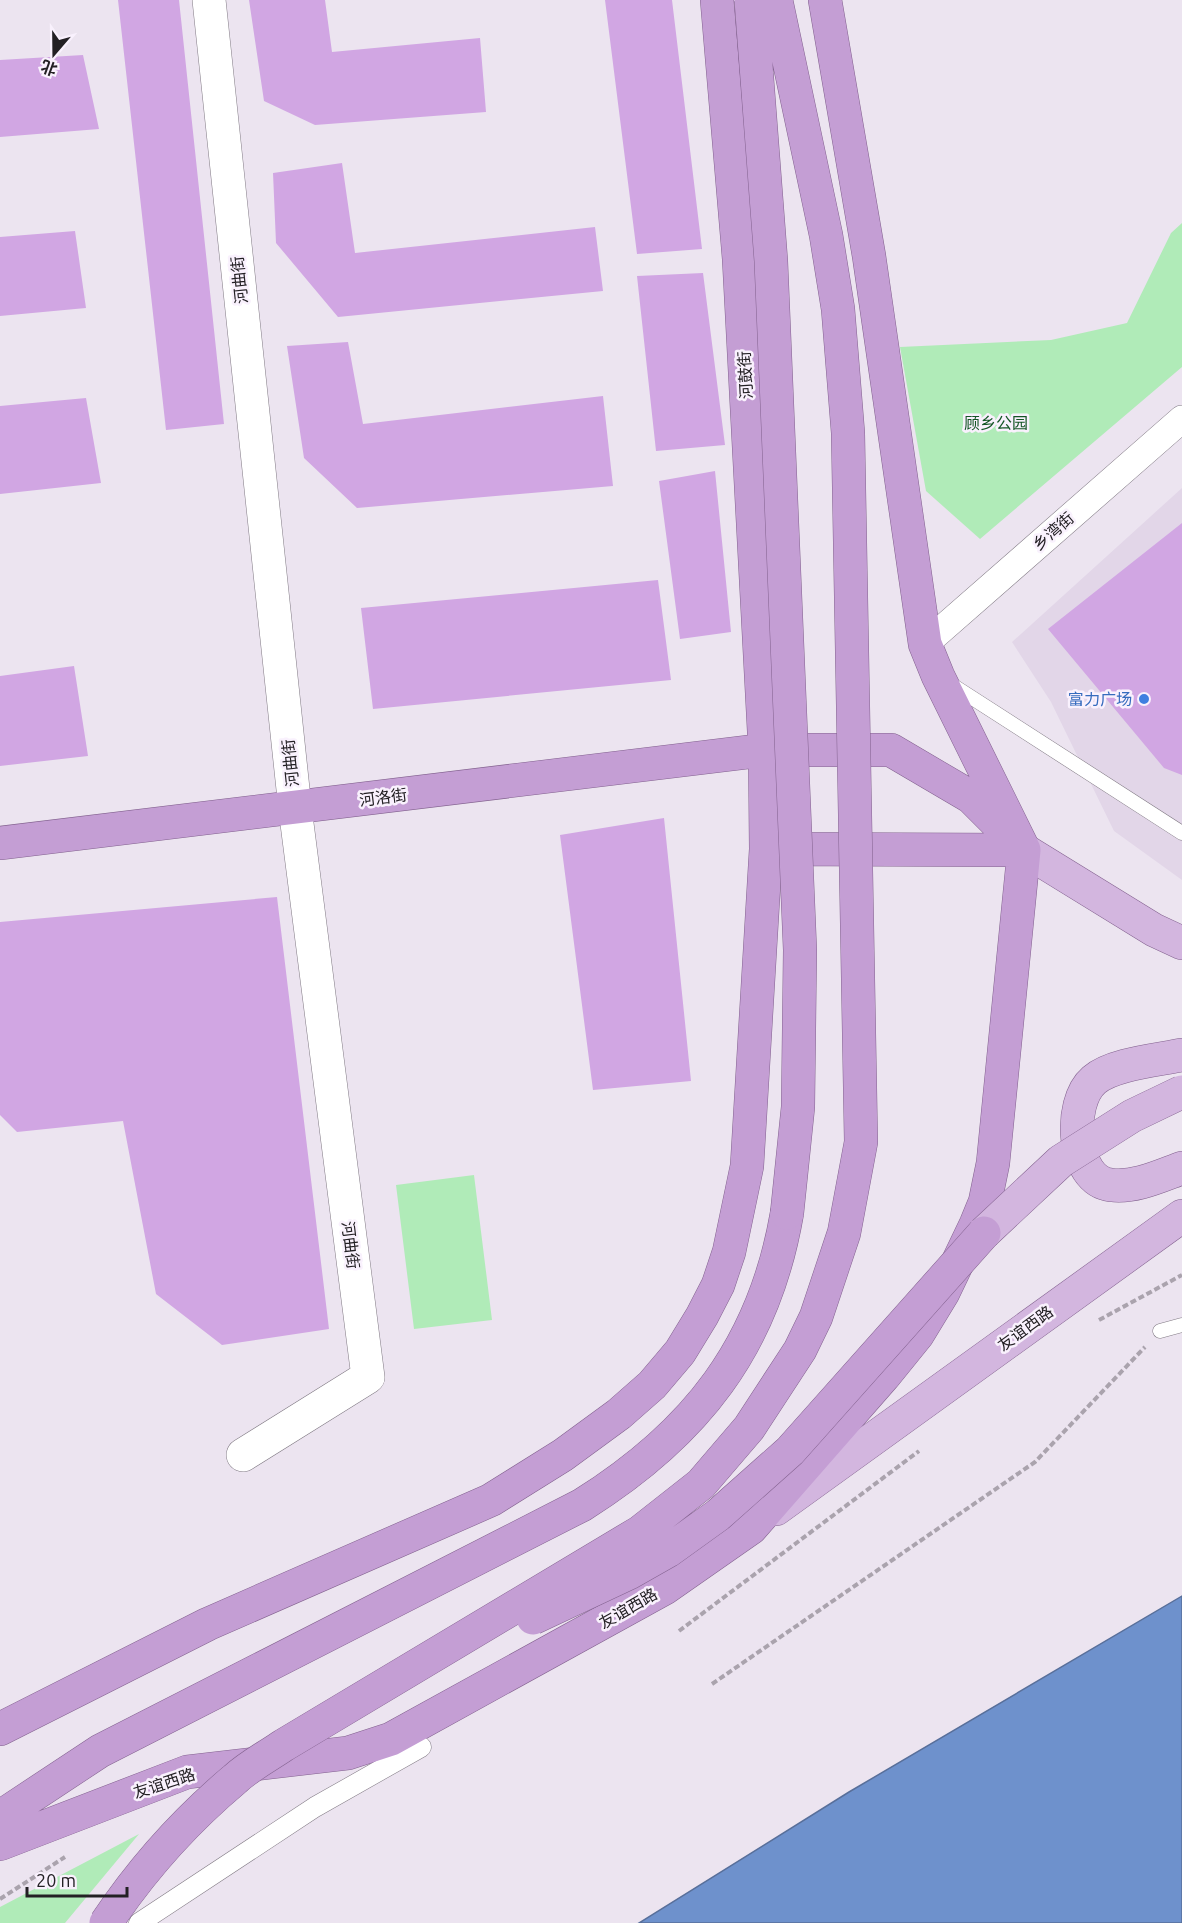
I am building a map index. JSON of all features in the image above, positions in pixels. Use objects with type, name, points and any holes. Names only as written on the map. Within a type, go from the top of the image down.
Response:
[{"type":"highway","name":"河鼓街","points":[[0,1729],[208,1624],[491,1500],[563,1455],[619,1414],[652,1385],[680,1352],[708,1306],[729,1252],[747,1166],[766,849],[765,750],[739,259],[717,0]]},
{"type":"highway","points":[[0,1817],[100,1751],[582,1505],[619,1482],[662,1447],[698,1409],[728,1370],[750,1332],[769,1289],[780,1252],[787,1213],[798,1107],[800,950],[771,261],[751,0]]},
{"type":"highway","points":[[106,1923],[127,1891],[161,1851],[236,1777],[371,1693],[640,1532],[701,1484],[749,1428],[800,1350],[832,1275],[849,1213],[861,1142],[848,433],[838,309],[828,245],[776,0]]},
{"type":"highway","points":[[751,1528],[918,1334],[943,1293],[976,1224],[991,1173],[999,1120],[1024,850],[924,644],[869,256],[825,0]]},
{"type":"highway","name":"河洛街","points":[[0,843],[765,750],[891,750],[970,796],[1024,850]]},
{"type":"highway","points":[[766,849],[1024,850]]},
{"type":"highway","points":[[371,1693],[630,1572],[668,1551],[718,1515],[790,1451],[984,1233]]},
{"type":"highway","name":"友谊西路","points":[[0,1844],[187,1772],[348,1753],[391,1739],[665,1588],[751,1528]]},
{"type":"main road","points":[[1024,850],[1154,930],[1182,943]]},
{"type":"main road","points":[[1182,1055],[1111,1071],[1094,1079],[1083,1093],[1077,1111],[1076,1129],[1076,1142],[1086,1164],[1093,1175],[1108,1185],[1145,1181],[1182,1168]]},
{"type":"main road","points":[[984,1233],[1061,1161],[1132,1116],[1182,1092]]},
{"type":"main road","name":"友谊西路","points":[[751,1528],[1182,1216]]},
{"type":"street","name":"河曲街","points":[[209,0],[295,808],[368,1377],[243,1455]]},
{"type":"street","name":"乡湾街","points":[[924,644],[1182,418]]},
{"type":"street","points":[[139,1923],[315,1807],[421,1747]]},
{"type":"lane","points":[[938,676],[1182,833]]},
{"type":"lane","points":[[1160,1331],[1182,1325]]},
{"type":"path","points":[[1090,1325],[1182,1275]]},
{"type":"path","points":[[712,1684],[1035,1462],[1160,1331]]},
{"type":"path","points":[[679,1631],[926,1446]]},
{"type":"shaded area","points":[[1182,488],[1182,880],[1114,831],[1051,702],[1012,642]]},
{"type":"green space","name":"顾乡公园","points":[[1182,223],[1182,367],[980,539],[926,491],[900,347],[1051,340],[1127,323],[1171,233]]},
{"type":"green space","points":[[474,1175],[492,1320],[414,1329],[396,1185]]},
{"type":"green space","points":[[139,1834],[65,1923],[0,1923],[0,1907]]},
{"type":"water","points":[[1182,1596],[1182,1923],[639,1923],[849,1792]]},
{"type":"building","points":[[118,0],[179,0],[224,424],[166,430]]},
{"type":"building","points":[[249,0],[325,0],[332,52],[480,38],[486,112],[315,125],[264,101]]},
{"type":"building","points":[[605,0],[672,0],[702,249],[637,254]]},
{"type":"building","points":[[83,55],[99,129],[0,137],[0,60]]},
{"type":"building","points":[[342,163],[355,253],[595,227],[603,291],[338,317],[276,243],[273,173]]},
{"type":"building","points":[[75,231],[86,308],[0,316],[0,237]]},
{"type":"building","points":[[703,273],[725,445],[656,451],[637,276]]},
{"type":"building","points":[[348,342],[363,424],[603,396],[613,486],[357,508],[304,458],[287,346]]},
{"type":"building","points":[[86,398],[101,483],[0,494],[0,406]]},
{"type":"building","points":[[715,471],[731,632],[680,639],[659,481]]},
{"type":"building","name":"富力广场","points":[[1182,523],[1182,775],[1164,768],[1048,629]]},
{"type":"building","points":[[658,580],[671,680],[373,709],[361,608]]},
{"type":"building","points":[[74,666],[88,756],[0,766],[0,676]]},
{"type":"building","points":[[664,818],[691,1081],[593,1090],[560,835]]},
{"type":"building","points":[[277,897],[329,1329],[222,1345],[156,1294],[123,1121],[17,1132],[0,1115],[0,922]]},
{"type":"place","name":"富力广场","points":[[1144,699]]}]
